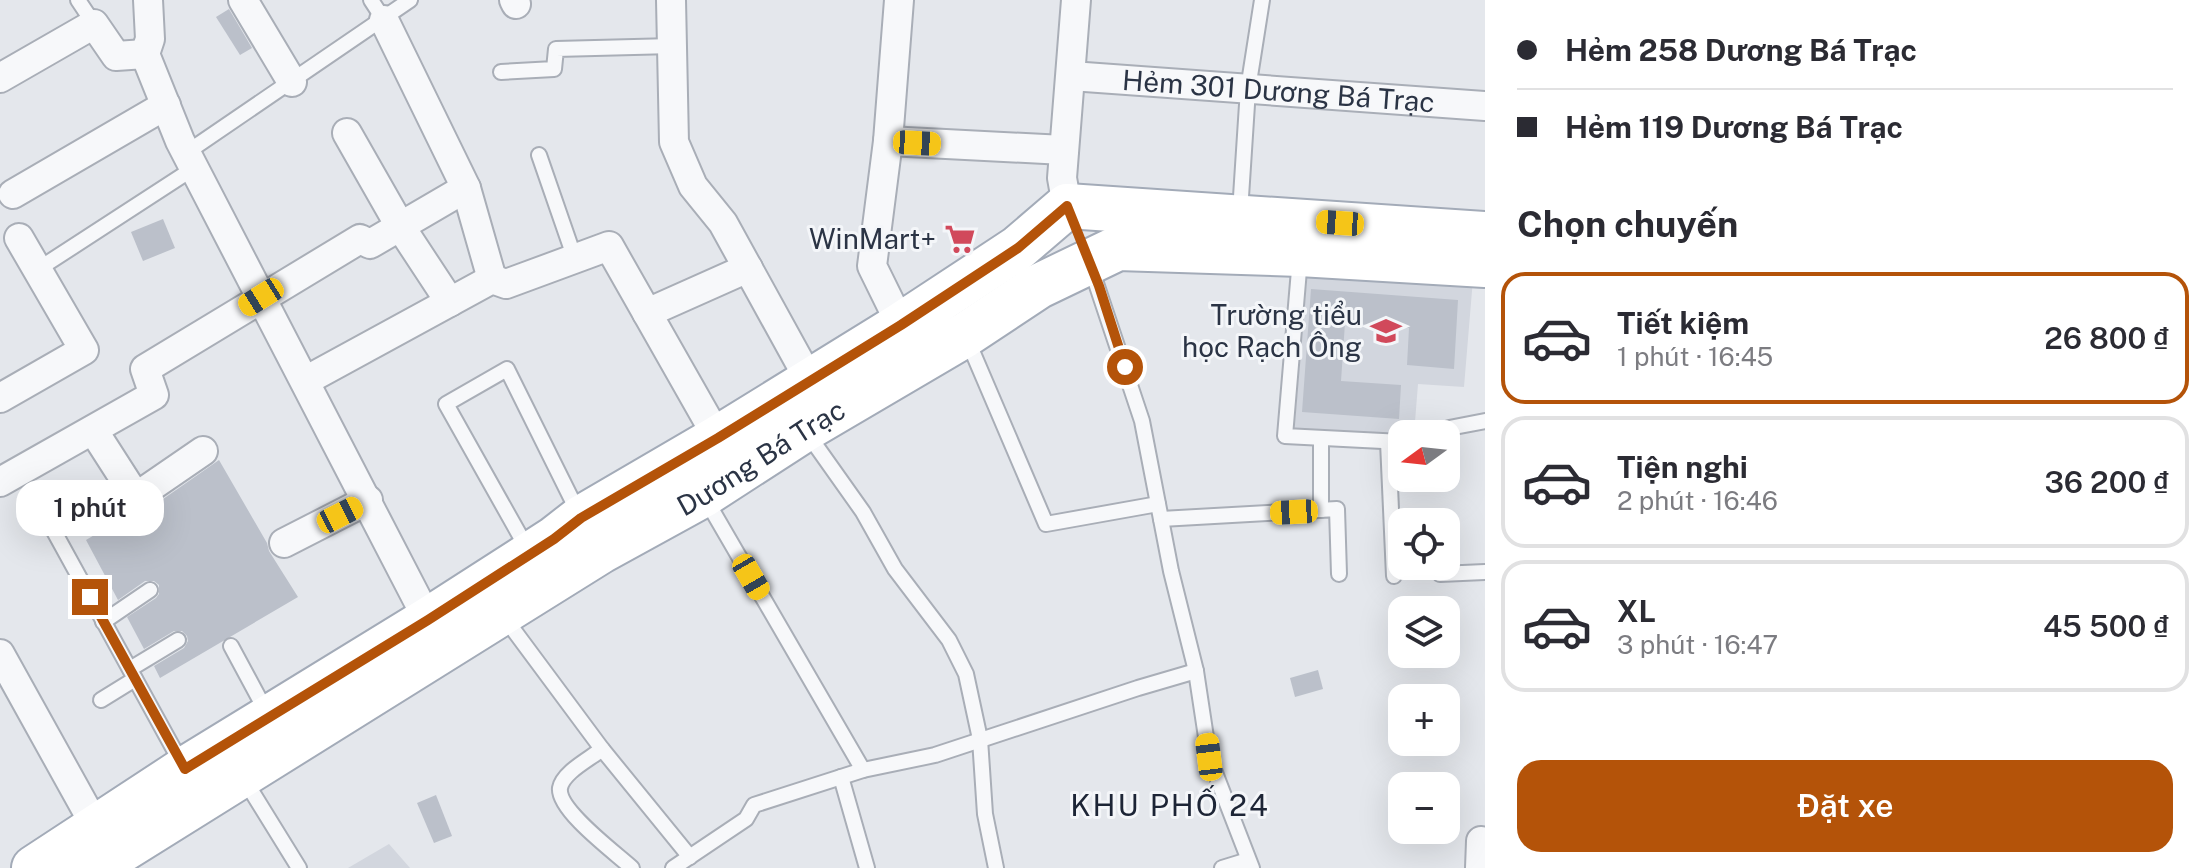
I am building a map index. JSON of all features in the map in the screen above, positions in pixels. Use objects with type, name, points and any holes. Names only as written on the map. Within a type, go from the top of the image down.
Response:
[{"type":"main road","points":[[1088,261],[1067,206],[1485,234]]},
{"type":"main road","name":"Dương Bá Trạc","points":[[95,847],[185,769],[428,620],[559,545],[718,438],[901,325],[1018,248],[1067,206]]},
{"type":"main road","name":"Dương Bá Trạc","points":[[34,868],[95,847],[241,776],[502,614],[559,545],[703,495],[805,429],[965,335],[1039,286],[1118,248],[1300,254],[1485,265]]},
{"type":"street","points":[[148,0],[150,39],[145,54],[190,160],[428,620]]},
{"type":"street","points":[[243,0],[292,82]]},
{"type":"street","points":[[671,0],[674,142],[693,186],[723,223],[810,381]]},
{"type":"street","points":[[899,0],[888,141],[872,266],[901,325]]},
{"type":"street","points":[[1067,206],[1062,178],[1076,0]]},
{"type":"street","points":[[377,10],[466,188],[492,279]]},
{"type":"street","points":[[0,78],[94,24],[116,56],[145,54]]},
{"type":"street","name":"Hẻm 301 Dương Bá Trạc","points":[[1071,76],[1485,106]]},
{"type":"street","points":[[13,194],[166,105]]},
{"type":"street","points":[[347,133],[400,226],[450,302]]},
{"type":"street","points":[[888,141],[1064,150]]},
{"type":"street","points":[[0,482],[154,395],[145,369],[360,239],[370,244],[466,188]]},
{"type":"street","points":[[0,398],[84,350],[19,238]]},
{"type":"street","points":[[305,381],[492,279],[506,284],[609,246],[718,438]]},
{"type":"street","points":[[647,313],[748,268]]},
{"type":"street","points":[[93,430],[136,497],[203,451]]},
{"type":"street","points":[[284,543],[368,500]]},
{"type":"street","points":[[0,654],[8,686],[95,847]]},
{"type":"lane","points":[[78,0],[94,24]]},
{"type":"lane","points":[[37,270],[292,82],[377,10],[410,0]]},
{"type":"lane","points":[[1240,216],[1248,89],[1262,0]]},
{"type":"lane","points":[[501,72],[554,69],[556,49],[673,46]]},
{"type":"lane","points":[[539,155],[575,259]]},
{"type":"lane","points":[[1300,254],[1285,436],[1388,442]]},
{"type":"lane","points":[[1088,261],[1099,286],[1142,421],[1159,512],[1196,671],[1209,757],[1250,864],[1222,868]]},
{"type":"lane","points":[[965,335],[1046,524],[1159,512],[1337,509],[1339,574]]},
{"type":"lane","points":[[507,369],[559,545],[446,404],[507,369]]},
{"type":"lane","points":[[1460,426],[1485,421]]},
{"type":"lane","points":[[805,429],[863,512],[895,569],[949,640],[966,674],[980,739],[985,814],[996,868]]},
{"type":"lane","points":[[1321,438],[1321,510]]},
{"type":"lane","points":[[703,495],[863,770]]},
{"type":"lane","points":[[50,524],[185,769]]},
{"type":"lane","points":[[1460,573],[1485,572]]},
{"type":"lane","points":[[103,622],[150,590]]},
{"type":"lane","points":[[502,614],[602,749],[690,857]]},
{"type":"lane","points":[[101,700],[178,640]]},
{"type":"lane","points":[[231,646],[269,717]]},
{"type":"lane","points":[[673,868],[746,819],[754,805],[863,770],[935,755],[1196,671]]},
{"type":"lane","points":[[602,749],[568,775],[560,788],[562,797],[587,831],[632,868]]},
{"type":"lane","points":[[241,776],[299,868]]},
{"type":"lane","points":[[841,777],[867,868]]},
{"type":"shaded area","name":"Trường tiểu học Rạch Ông","points":[[1308,267],[1473,279],[1464,387],[1418,384],[1415,420],[1388,420],[1388,439],[1294,432]]},
{"type":"shaded area","points":[[389,844],[410,868],[348,868]]},
{"type":"building","points":[[229,9],[252,48],[240,55],[216,17]]},
{"type":"building","points":[[163,219],[175,248],[143,261],[131,232]]},
{"type":"building","points":[[1311,289],[1458,300],[1454,369],[1407,365],[1409,328],[1345,323],[1341,381],[1401,385],[1399,419],[1302,412]]},
{"type":"building","points":[[219,460],[298,597],[160,678],[154,666],[184,648],[187,636],[182,631],[174,631],[144,649],[127,617],[156,598],[159,585],[154,581],[145,581],[118,600],[86,540],[131,513],[146,511]]},
{"type":"building","points":[[1318,670],[1323,689],[1295,697],[1290,678]]},
{"type":"building","points":[[436,795],[452,836],[434,843],[417,803]]},
{"type":"place","name":"WinMart+","points":[[960,239]]},
{"type":"place","name":"Trường tiểu học Rạch Ông","points":[[1386,331]]},
{"type":"district","name":"KHU PHỐ 24","points":[[1170,806]]},
{"type":"route","points":[[90,597],[185,769],[428,620],[554,539],[581,518],[901,325],[1018,248],[1067,206],[1099,286],[1125,367]]}]
